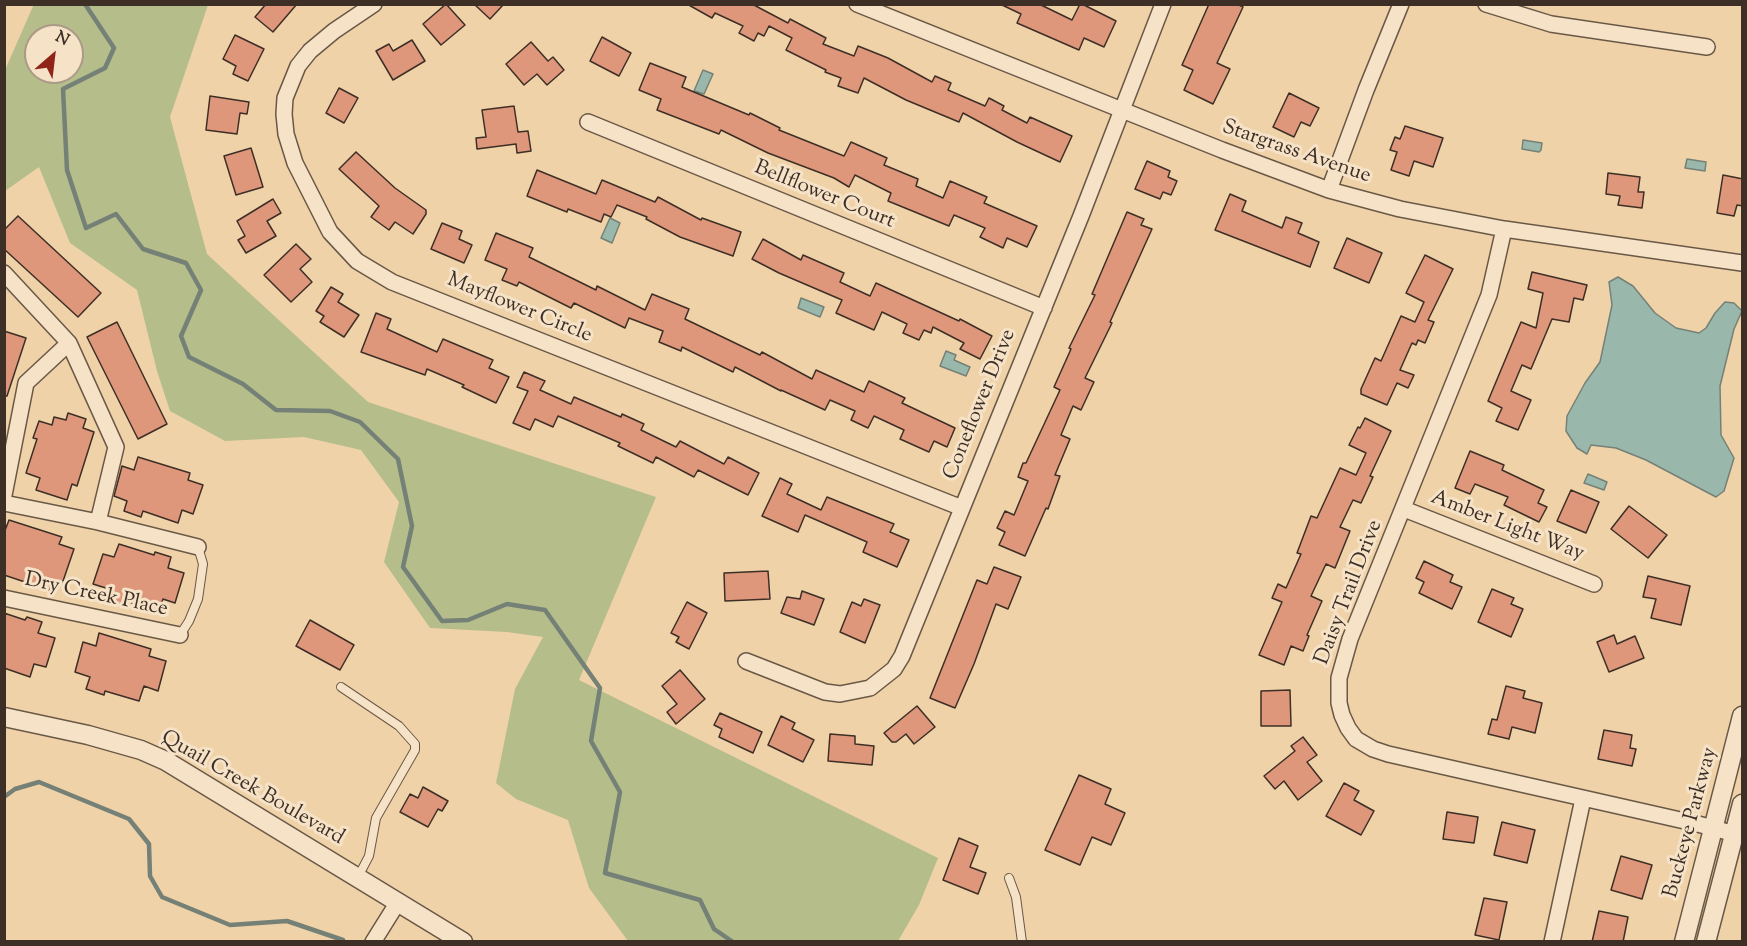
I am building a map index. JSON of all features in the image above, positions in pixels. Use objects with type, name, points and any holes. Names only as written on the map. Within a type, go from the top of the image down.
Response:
[{"type":"street","name":"Mayflower Circle","points":[[374,4],[334,31],[310,51],[298,66],[285,98],[286,134],[295,163],[330,232],[357,261],[392,282],[962,508]]},
{"type":"street","name":"Stargrass Avenue","points":[[857,4],[1222,150],[1329,190],[1400,209],[1504,229],[1743,263]]},
{"type":"street","name":"Coneflower Drive","points":[[746,661],[825,692],[840,694],[870,688],[894,669],[902,656],[1044,308],[1163,4]]},
{"type":"street","points":[[1329,190],[1401,4]]},
{"type":"street","points":[[1486,4],[1551,24],[1707,47]]},
{"type":"street","name":"Bellflower Court","points":[[588,122],[1044,308]]},
{"type":"street","name":"Daisy Trail Drive","points":[[1504,229],[1489,295],[1350,639],[1339,678],[1339,703],[1348,728],[1356,739],[1373,749],[1388,754],[1735,834]]},
{"type":"street","points":[[4,273],[69,343],[116,447],[98,522]]},
{"type":"street","points":[[4,495],[26,383],[69,343]]},
{"type":"street","points":[[4,503],[98,522],[198,548]]},
{"type":"street","name":"Amber Light Way","points":[[1404,509],[1594,584]]},
{"type":"street","name":"Dry Creek Place","points":[[4,598],[180,635]]},
{"type":"street","name":"Quail Creek Boulevard","points":[[4,717],[88,735],[149,754],[189,775],[463,942]]},
{"type":"street","name":"Buckeye Parkway","points":[[1684,942],[1743,717]]},
{"type":"street","points":[[1552,942],[1583,799]]},
{"type":"street","name":"Buckeye Parkway","points":[[1706,942],[1743,804]]},
{"type":"street","points":[[373,942],[398,902]]},
{"type":"lane","points":[[180,635],[198,599],[202,564],[198,548]]},
{"type":"lane","points":[[340,687],[399,726],[415,744],[415,750],[376,818],[369,856],[358,877]]},
{"type":"lane","points":[[1010,878],[1016,897],[1022,942]]},
{"type":"green space","points":[[34,4],[208,5],[170,117],[207,254],[368,402],[656,497],[579,680],[938,858],[919,905],[898,941],[628,941],[589,888],[568,820],[516,799],[496,783],[515,689],[543,637],[507,632],[430,628],[384,562],[399,502],[361,450],[304,437],[225,441],[170,411],[157,371],[137,290],[70,243],[39,167],[5,191],[5,70],[24,27],[24,84],[84,84],[84,24],[25,24]]},
{"type":"shaded area","points":[[703,70],[713,74],[704,94],[694,91]]},
{"type":"shaded area","points":[[1523,140],[1542,143],[1541,150],[1539,152],[1522,149]]},
{"type":"shaded area","points":[[1687,159],[1706,162],[1705,171],[1685,168]]},
{"type":"shaded area","points":[[610,218],[620,223],[612,243],[601,238]]},
{"type":"shaded area","points":[[1618,277],[1633,286],[1655,313],[1676,328],[1699,333],[1706,328],[1725,302],[1734,303],[1742,311],[1734,329],[1720,386],[1721,435],[1734,458],[1724,491],[1716,497],[1646,460],[1616,448],[1591,445],[1587,454],[1577,448],[1566,431],[1567,416],[1585,383],[1600,362],[1612,305],[1609,282]]},
{"type":"shaded area","points":[[801,298],[824,307],[820,317],[798,308]]},
{"type":"shaded area","points":[[946,351],[956,355],[954,360],[970,367],[966,376],[940,366]]},
{"type":"shaded area","points":[[1588,474],[1607,482],[1604,490],[1584,483]]},
{"type":"building","points":[[266,4],[297,4],[273,32],[255,17]]},
{"type":"building","points":[[446,4],[465,25],[441,45],[423,24]]},
{"type":"building","points":[[474,4],[504,4],[490,19]]},
{"type":"building","points":[[687,4],[752,4],[788,23],[790,19],[826,38],[823,44],[854,56],[858,46],[888,58],[932,82],[935,76],[951,83],[948,90],[985,106],[989,98],[1004,106],[1002,110],[1027,123],[1030,117],[1072,136],[1060,162],[963,113],[959,122],[906,100],[864,78],[858,93],[838,86],[841,78],[825,72],[826,70],[786,50],[792,38],[769,26],[764,36],[758,33],[754,41],[739,33],[743,26],[715,13],[712,18]]},
{"type":"building","points":[[1000,4],[1039,4],[1072,20],[1082,4],[1116,21],[1104,47],[1084,38],[1079,50],[1017,23],[1021,14]]},
{"type":"building","points":[[1209,4],[1237,4],[1243,7],[1217,63],[1230,69],[1213,104],[1184,90],[1193,70],[1182,65]]},
{"type":"building","points":[[235,35],[264,49],[248,81],[233,74],[236,66],[223,59]]},
{"type":"building","points":[[602,37],[631,53],[619,76],[590,61]]},
{"type":"building","points":[[412,40],[425,61],[393,80],[376,51],[389,44],[393,51]]},
{"type":"building","points":[[531,42],[548,61],[553,57],[564,70],[547,85],[537,74],[524,85],[506,64]]},
{"type":"building","points":[[650,63],[686,77],[682,87],[749,115],[750,113],[780,128],[779,130],[844,156],[851,142],[887,158],[884,165],[918,179],[916,186],[943,198],[950,181],[987,197],[984,203],[1037,226],[1027,247],[1007,238],[1003,248],[980,237],[985,228],[954,215],[949,226],[888,201],[891,193],[855,175],[849,187],[834,178],[768,153],[721,130],[719,134],[657,110],[661,99],[639,90]]},
{"type":"building","points":[[339,88],[358,98],[344,123],[326,113]]},
{"type":"building","points":[[1289,93],[1319,108],[1310,126],[1301,122],[1294,137],[1273,127]]},
{"type":"building","points":[[210,96],[249,102],[247,114],[240,113],[237,134],[206,130]]},
{"type":"building","points":[[514,106],[518,132],[528,131],[531,151],[517,153],[516,144],[477,149],[476,138],[486,137],[482,110]]},
{"type":"building","points":[[1405,126],[1443,138],[1433,167],[1414,161],[1409,176],[1391,170],[1397,152],[1390,150],[1395,137],[1400,139]]},
{"type":"building","points":[[251,148],[263,187],[236,195],[224,156]]},
{"type":"building","points":[[356,152],[395,188],[426,210],[426,214],[413,234],[395,222],[389,230],[371,217],[379,206],[339,169]]},
{"type":"building","points":[[1147,161],[1170,171],[1168,177],[1177,181],[1171,195],[1163,192],[1160,199],[1135,189]]},
{"type":"building","points":[[537,170],[596,194],[602,180],[655,202],[658,197],[701,220],[702,218],[741,232],[733,256],[680,237],[646,219],[647,217],[617,205],[611,217],[604,214],[601,222],[568,209],[567,212],[527,196]]},
{"type":"building","points":[[1608,173],[1640,177],[1638,192],[1644,192],[1642,208],[1618,205],[1620,196],[1606,194]]},
{"type":"building","points":[[1723,175],[1743,179],[1743,206],[1737,205],[1734,216],[1717,213]]},
{"type":"building","points":[[1230,194],[1246,201],[1242,211],[1282,228],[1286,217],[1302,223],[1298,233],[1319,242],[1310,267],[1215,230]]},
{"type":"building","points":[[273,199],[281,213],[267,221],[276,236],[246,253],[238,240],[245,236],[237,221]]},
{"type":"building","points":[[1127,212],[1144,219],[1141,225],[1152,229],[1110,322],[1112,323],[1085,378],[1094,382],[1081,410],[1073,406],[1061,435],[1070,439],[1055,475],[1060,476],[1048,509],[1046,508],[1025,556],[999,545],[1005,532],[997,528],[1005,511],[1014,515],[1028,481],[1018,477],[1023,463],[1026,463],[1060,390],[1054,387],[1071,349],[1069,348],[1095,295],[1092,294]]},
{"type":"building","points":[[18,216],[101,293],[78,317],[4,249],[4,230]]},
{"type":"building","points":[[442,223],[462,231],[459,239],[472,245],[464,263],[431,249]]},
{"type":"building","points":[[496,233],[533,248],[529,257],[596,290],[597,286],[645,310],[652,294],[689,309],[685,319],[760,355],[762,352],[812,379],[816,370],[864,392],[869,381],[905,398],[902,403],[955,428],[947,447],[934,441],[929,452],[900,439],[904,430],[874,416],[868,428],[851,420],[855,411],[830,400],[825,410],[781,391],[735,367],[733,372],[682,347],[681,351],[659,342],[663,331],[629,318],[625,328],[574,303],[571,308],[519,282],[517,286],[502,280],[507,269],[485,260]]},
{"type":"building","points":[[1347,238],[1382,253],[1369,283],[1334,268]]},
{"type":"building","points":[[763,239],[801,260],[803,255],[844,273],[840,282],[870,296],[876,283],[959,321],[960,319],[992,336],[980,359],[960,349],[964,343],[933,327],[931,333],[924,330],[919,340],[903,333],[907,324],[882,312],[874,330],[836,313],[842,300],[752,259]]},
{"type":"building","points":[[296,244],[311,259],[300,269],[312,282],[291,302],[264,275]]},
{"type":"building","points":[[1425,255],[1453,269],[1428,320],[1434,322],[1425,343],[1418,340],[1416,345],[1412,343],[1400,370],[1414,375],[1408,388],[1397,383],[1387,405],[1361,394],[1361,389],[1375,358],[1381,361],[1401,316],[1415,322],[1424,302],[1406,293]]},
{"type":"building","points":[[1532,272],[1587,285],[1583,300],[1574,298],[1569,322],[1552,319],[1531,369],[1522,365],[1511,391],[1531,400],[1518,430],[1496,421],[1502,408],[1488,401],[1521,322],[1536,328],[1543,293],[1528,289]]},
{"type":"building","points":[[331,287],[343,294],[338,302],[359,315],[344,337],[320,322],[324,316],[316,311]]},
{"type":"building","points":[[376,313],[391,319],[387,329],[437,352],[443,339],[493,360],[489,368],[509,377],[496,403],[462,387],[464,385],[427,369],[425,375],[361,352]]},
{"type":"building","points":[[117,322],[167,424],[138,439],[87,337]]},
{"type":"building","points":[[4,331],[26,338],[7,396],[4,396]]},
{"type":"building","points":[[524,372],[545,381],[540,390],[571,404],[574,397],[621,417],[622,414],[644,424],[641,430],[676,447],[680,441],[724,464],[728,457],[759,473],[748,495],[698,470],[694,477],[656,457],[653,463],[618,446],[620,443],[558,416],[553,427],[535,419],[530,430],[513,423],[528,391],[517,387]]},
{"type":"building","points":[[68,413],[86,419],[83,428],[94,432],[77,486],[72,484],[67,500],[36,490],[40,478],[26,473],[37,439],[33,438],[39,421],[52,425],[54,417],[66,420]]},
{"type":"building","points":[[1365,418],[1391,431],[1370,476],[1373,477],[1361,503],[1353,500],[1340,527],[1350,531],[1335,568],[1326,564],[1311,596],[1322,601],[1307,635],[1309,636],[1303,651],[1291,646],[1284,665],[1259,655],[1282,602],[1272,598],[1278,584],[1286,588],[1301,554],[1297,553],[1311,516],[1317,518],[1340,468],[1356,475],[1366,453],[1349,445]]},
{"type":"building","points":[[1470,451],[1504,465],[1502,470],[1544,490],[1538,503],[1547,507],[1539,522],[1504,505],[1508,497],[1475,484],[1470,494],[1455,488]]},
{"type":"building","points":[[138,457],[190,473],[188,480],[203,485],[193,514],[182,510],[178,523],[143,511],[141,517],[124,511],[127,501],[114,496],[122,466],[134,470]]},
{"type":"building","points":[[780,478],[792,484],[787,494],[821,510],[827,497],[894,524],[890,532],[909,540],[897,567],[863,552],[867,542],[805,515],[798,532],[762,516]]},
{"type":"building","points":[[1571,490],[1599,502],[1586,533],[1557,521]]},
{"type":"building","points":[[1629,506],[1667,535],[1648,558],[1611,529]]},
{"type":"building","points":[[9,520],[62,537],[59,544],[74,549],[62,584],[52,581],[49,590],[4,575],[4,533]]},
{"type":"building","points":[[119,544],[154,555],[155,552],[171,557],[168,568],[184,573],[175,603],[163,599],[159,611],[126,601],[124,606],[105,600],[109,589],[93,584],[103,554],[114,557]]},
{"type":"building","points":[[1424,561],[1453,575],[1450,582],[1462,587],[1452,609],[1419,593],[1424,582],[1416,578]]},
{"type":"building","points":[[994,567],[1021,577],[1008,609],[996,604],[955,708],[930,698],[977,580],[987,584]]},
{"type":"building","points":[[768,571],[770,599],[725,601],[724,573]]},
{"type":"building","points":[[1648,576],[1690,586],[1681,625],[1651,618],[1656,599],[1643,597]]},
{"type":"building","points":[[1492,589],[1514,598],[1511,604],[1523,609],[1511,637],[1478,622]]},
{"type":"building","points":[[802,591],[824,599],[814,625],[781,613],[787,597],[800,599]]},
{"type":"building","points":[[864,599],[880,605],[865,643],[840,632],[852,602],[861,606]]},
{"type":"building","points":[[687,602],[707,613],[689,649],[676,642],[679,637],[671,633]]},
{"type":"building","points":[[4,613],[25,620],[27,617],[42,622],[38,633],[55,638],[46,667],[34,664],[30,677],[4,668]]},
{"type":"building","points":[[310,620],[354,645],[340,670],[296,646]]},
{"type":"building","points":[[99,633],[151,649],[149,656],[166,661],[158,691],[144,686],[139,701],[105,691],[104,695],[86,689],[90,677],[75,672],[83,642],[96,646]]},
{"type":"building","points":[[1614,635],[1617,644],[1635,636],[1644,658],[1609,672],[1597,642]]},
{"type":"building","points":[[680,670],[705,699],[676,724],[667,712],[677,704],[662,686]]},
{"type":"building","points":[[1506,686],[1525,691],[1523,698],[1542,703],[1535,733],[1512,727],[1509,739],[1488,734],[1492,719],[1497,720]]},
{"type":"building","points":[[1290,690],[1291,726],[1261,726],[1261,691]]},
{"type":"building","points":[[917,706],[935,727],[914,744],[906,734],[896,742],[892,742],[884,733]]},
{"type":"building","points":[[720,713],[762,732],[753,753],[719,737],[722,729],[714,725]]},
{"type":"building","points":[[781,716],[795,723],[792,729],[814,740],[803,762],[768,745]]},
{"type":"building","points":[[1604,730],[1632,735],[1630,748],[1636,749],[1632,766],[1598,759]]},
{"type":"building","points":[[830,734],[855,736],[855,744],[874,746],[872,765],[828,761]]},
{"type":"building","points":[[1303,737],[1317,755],[1307,762],[1322,781],[1298,800],[1284,781],[1275,789],[1264,776],[1295,751],[1291,746]]},
{"type":"building","points":[[1079,775],[1111,789],[1105,804],[1125,813],[1111,845],[1092,837],[1080,865],[1045,850]]},
{"type":"building","points":[[1344,783],[1359,791],[1354,800],[1374,811],[1361,835],[1326,816]]},
{"type":"building","points":[[423,787],[448,801],[442,811],[438,809],[428,827],[400,812],[410,794],[418,798]]},
{"type":"building","points":[[1447,812],[1478,817],[1474,843],[1443,839]]},
{"type":"building","points":[[1502,822],[1535,830],[1527,863],[1494,855]]},
{"type":"building","points":[[959,838],[978,846],[970,867],[986,873],[978,894],[943,880]]},
{"type":"building","points":[[1621,856],[1652,865],[1642,899],[1611,890]]},
{"type":"building","points":[[1484,898],[1507,902],[1499,940],[1475,935]]},
{"type":"building","points":[[1599,911],[1628,917],[1623,942],[1592,942]]},
{"type":"waterway","points":[[85,4],[114,48],[105,68],[63,89],[67,170],[86,228],[116,214],[143,249],[186,263],[201,290],[181,336],[189,357],[243,384],[276,410],[330,411],[360,422],[398,459],[412,526],[403,567],[442,621],[468,620],[507,604],[545,610],[600,688],[591,741],[620,792],[605,873],[700,900],[714,929],[733,942]]},
{"type":"waterway","points":[[4,797],[15,789],[39,782],[129,819],[149,844],[150,876],[162,897],[230,925],[287,921],[343,940]]}]
